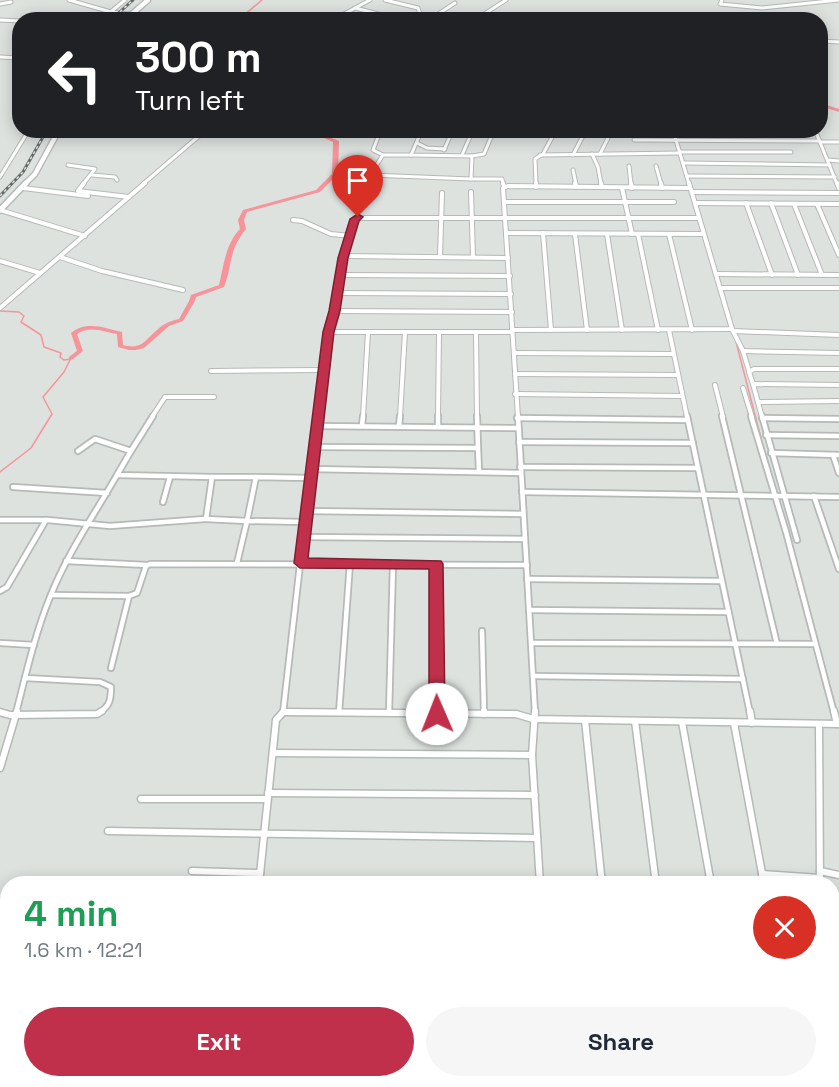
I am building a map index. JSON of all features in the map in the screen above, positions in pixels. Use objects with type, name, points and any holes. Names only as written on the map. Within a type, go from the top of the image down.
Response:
[{"type":"main road","points":[[132,12],[148,0]]},
{"type":"main road","points":[[0,210],[35,174],[55,138]]},
{"type":"street","points":[[69,0],[111,12],[125,0]]},
{"type":"street","points":[[348,12],[370,0]]},
{"type":"street","points":[[385,0],[416,7],[419,12]]},
{"type":"street","points":[[487,12],[506,0]]},
{"type":"street","points":[[722,0],[720,4],[733,7],[783,7],[839,0]]},
{"type":"street","points":[[733,7],[739,0]]},
{"type":"street","points":[[799,0],[806,3]]},
{"type":"street","points":[[0,4],[11,2]]},
{"type":"street","points":[[441,12],[455,3]]},
{"type":"street","points":[[356,8],[371,12]]},
{"type":"street","points":[[0,177],[24,138]]},
{"type":"street","points":[[0,308],[197,138]]},
{"type":"street","points":[[378,138],[374,150],[383,155],[472,156],[484,154],[491,138]]},
{"type":"street","points":[[411,155],[419,138]]},
{"type":"street","points":[[442,155],[449,138]]},
{"type":"street","points":[[462,155],[469,138]]},
{"type":"street","points":[[536,187],[535,159],[543,154],[552,138]]},
{"type":"street","points":[[573,155],[582,138]]},
{"type":"street","points":[[600,154],[608,138]]},
{"type":"street","points":[[504,188],[602,187],[839,191],[837,180],[819,138]]},
{"type":"street","points":[[675,139],[732,330],[743,351],[797,540]]},
{"type":"street","points":[[634,140],[839,142]]},
{"type":"street","points":[[417,143],[427,148],[445,149]]},
{"type":"street","points":[[540,155],[791,152]]},
{"type":"street","points":[[592,154],[598,166],[602,187]]},
{"type":"street","points":[[383,155],[370,176],[499,178],[503,180],[536,704],[533,719],[532,755],[539,876]]},
{"type":"street","points":[[471,179],[472,156]]},
{"type":"street","points":[[683,163],[829,163],[839,161]]},
{"type":"street","points":[[68,165],[94,168],[92,175],[77,190],[128,198]]},
{"type":"street","points":[[629,166],[632,188]]},
{"type":"street","points":[[656,166],[662,188]]},
{"type":"street","points":[[573,170],[576,187]]},
{"type":"street","points":[[832,171],[839,171]]},
{"type":"street","points":[[92,175],[116,177],[117,180]]},
{"type":"street","points":[[687,176],[837,180]]},
{"type":"street","points":[[22,188],[128,198]]},
{"type":"street","points":[[622,188],[632,234]]},
{"type":"street","points":[[471,192],[473,258]]},
{"type":"street","points":[[440,257],[442,193]]},
{"type":"street","points":[[506,202],[674,202]]},
{"type":"street","points":[[695,203],[839,204]]},
{"type":"street","points":[[746,203],[772,275]]},
{"type":"street","points":[[771,203],[798,275]]},
{"type":"street","points":[[794,204],[822,275]]},
{"type":"street","points":[[817,204],[839,255]]},
{"type":"street","points":[[0,210],[85,236]]},
{"type":"street","points":[[284,712],[302,537],[328,332],[335,311],[345,256],[355,219],[358,217],[699,218]]},
{"type":"street","points":[[293,220],[302,221],[331,234],[351,236]]},
{"type":"street","points":[[508,233],[703,234]]},
{"type":"street","points":[[543,233],[551,330]]},
{"type":"street","points":[[575,234],[587,330]]},
{"type":"street","points":[[607,234],[622,330]]},
{"type":"street","points":[[638,234],[658,330]]},
{"type":"street","points":[[669,234],[692,330]]},
{"type":"street","points":[[345,256],[508,258]]},
{"type":"street","points":[[60,257],[102,271],[183,290]]},
{"type":"street","points":[[0,261],[41,273]]},
{"type":"street","points":[[717,274],[839,275]]},
{"type":"street","points":[[341,275],[510,276]]},
{"type":"street","points":[[720,288],[839,288]]},
{"type":"street","points":[[338,292],[511,294]]},
{"type":"street","points":[[335,311],[512,312]]},
{"type":"street","points":[[669,330],[752,723]]},
{"type":"street","points":[[328,332],[732,330],[839,335]]},
{"type":"street","points":[[362,426],[368,332]]},
{"type":"street","points":[[399,426],[405,332]]},
{"type":"street","points":[[438,426],[440,332]]},
{"type":"street","points":[[476,332],[479,471]]},
{"type":"street","points":[[743,351],[839,353]]},
{"type":"street","points":[[514,353],[673,354]]},
{"type":"street","points":[[749,371],[754,369],[839,369]]},
{"type":"street","points":[[212,370],[324,370]]},
{"type":"street","points":[[515,374],[678,375]]},
{"type":"street","points":[[753,384],[839,385]]},
{"type":"street","points":[[715,385],[777,644]]},
{"type":"street","points":[[260,876],[276,720],[284,712],[516,714],[533,719],[838,724],[743,388]]},
{"type":"street","points":[[515,394],[682,396]]},
{"type":"street","points":[[0,768],[3,743],[16,714],[34,645],[51,595],[66,561],[165,397],[214,397]]},
{"type":"street","points":[[758,402],[839,401]]},
{"type":"street","points":[[517,418],[688,420]]},
{"type":"street","points":[[762,418],[839,419]]},
{"type":"street","points":[[316,426],[518,428]]},
{"type":"street","points":[[766,435],[839,436]]},
{"type":"street","points":[[78,451],[95,439],[131,451]]},
{"type":"street","points":[[519,442],[693,443]]},
{"type":"street","points":[[314,447],[478,448]]},
{"type":"street","points":[[771,453],[839,455]]},
{"type":"street","points":[[833,454],[839,474]]},
{"type":"street","points":[[311,469],[479,471],[698,468]]},
{"type":"street","points":[[117,475],[310,478]]},
{"type":"street","points":[[163,502],[170,477]]},
{"type":"street","points":[[206,519],[212,477]]},
{"type":"street","points":[[237,563],[256,477]]},
{"type":"street","points":[[13,487],[107,493]]},
{"type":"street","points":[[522,492],[839,497]]},
{"type":"street","points":[[814,496],[839,569]]},
{"type":"street","points":[[307,511],[523,514]]},
{"type":"street","points":[[0,519],[88,524],[153,524],[206,519],[304,522]]},
{"type":"street","points":[[0,591],[7,587],[46,520]]},
{"type":"street","points":[[302,537],[525,539]]},
{"type":"street","points":[[66,561],[147,565],[237,563],[526,565]]},
{"type":"street","points":[[339,713],[350,563]]},
{"type":"street","points":[[389,713],[393,564]]},
{"type":"street","points":[[436,564],[437,714]]},
{"type":"street","points":[[51,595],[129,596],[136,593],[147,565]]},
{"type":"street","points":[[527,579],[721,581]]},
{"type":"street","points":[[111,668],[129,596]]},
{"type":"street","points":[[530,610],[728,612]]},
{"type":"street","points":[[482,631],[484,714]]},
{"type":"street","points":[[0,643],[34,645]]},
{"type":"street","points":[[532,643],[815,644]]},
{"type":"street","points":[[534,676],[743,679]]},
{"type":"street","points":[[0,712],[10,715],[97,714],[107,708],[111,697],[111,687],[99,682],[25,678]]},
{"type":"street","points":[[585,720],[601,876]]},
{"type":"street","points":[[635,721],[655,876]]},
{"type":"street","points":[[682,722],[710,876]]},
{"type":"street","points":[[734,723],[762,874],[791,876]]},
{"type":"street","points":[[819,725],[820,876]]},
{"type":"street","points":[[273,753],[532,755]]},
{"type":"street","points":[[141,799],[535,795]]},
{"type":"street","points":[[108,831],[537,838]]},
{"type":"street","points":[[192,871],[260,873]]},
{"type":"waterway","points":[[248,12],[262,0]]},
{"type":"waterway","points":[[828,107],[839,111]]},
{"type":"waterway","points":[[71,358],[80,351],[74,333],[79,329],[90,327],[120,333],[120,346],[142,347],[161,329],[181,320],[193,296],[222,286],[230,248],[243,229],[241,220],[245,211],[318,191],[335,174],[336,141],[328,138]]},
{"type":"waterway","points":[[0,311],[19,312],[24,316],[21,322],[41,335],[44,347],[61,353],[60,357],[64,360],[70,359]]},
{"type":"waterway","points":[[749,330],[839,333]]},
{"type":"waterway","points":[[735,338],[770,473]]},
{"type":"waterway","points":[[0,472],[31,448],[52,414],[43,397],[64,372],[70,359]]},
{"type":"waterway","points":[[819,647],[836,709]]},
{"type":"railway","points":[[120,12],[133,0]]},
{"type":"railway","points":[[0,196],[23,172],[42,138]]},
{"type":"route","points":[[358,217],[355,219],[343,258],[335,311],[328,332],[300,563],[436,564],[437,714]]}]
